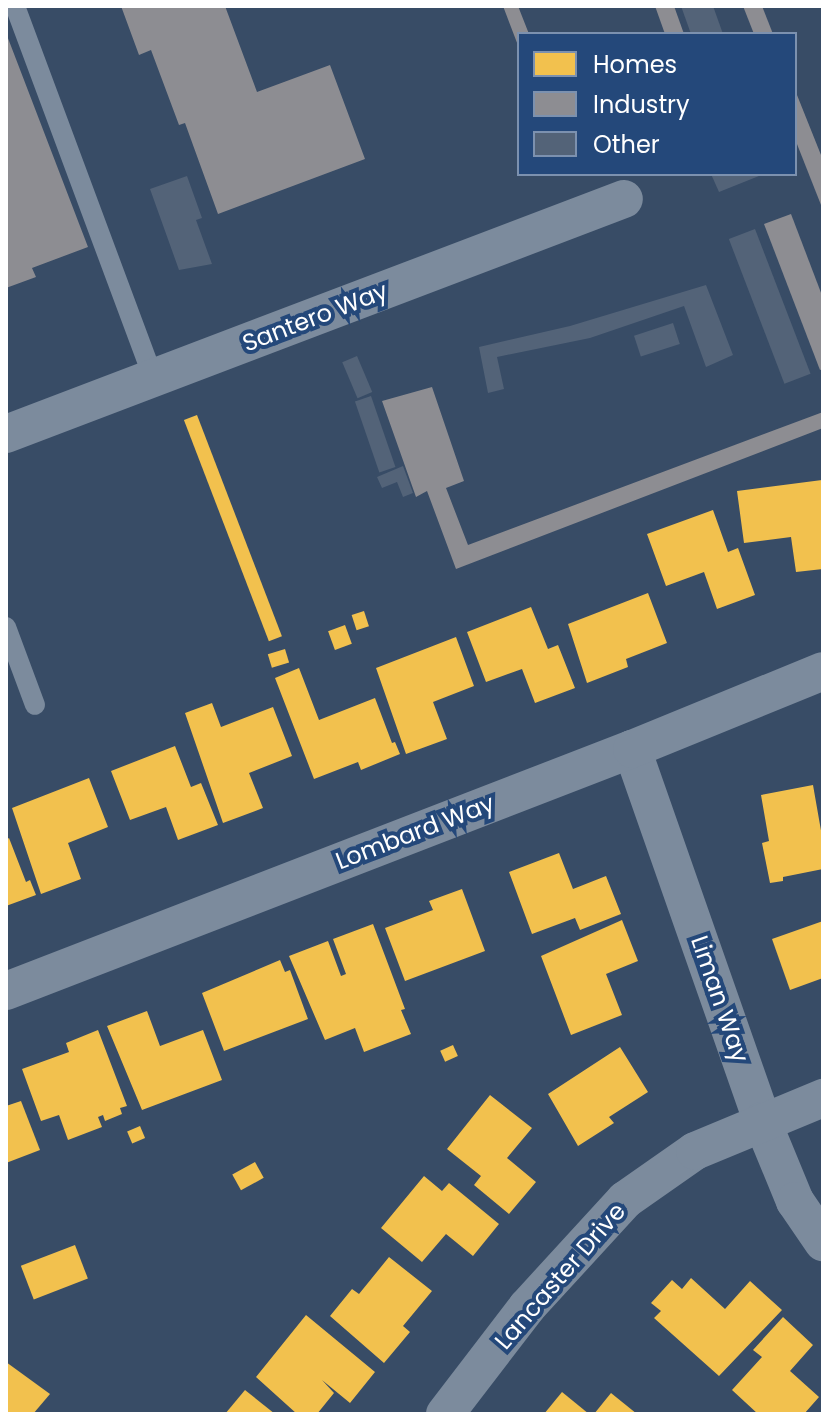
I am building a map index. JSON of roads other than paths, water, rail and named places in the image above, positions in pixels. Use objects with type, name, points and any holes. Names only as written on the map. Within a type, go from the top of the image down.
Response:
[{"type":"street","name":"Santero Way","points":[[6,434],[624,199]]},
{"type":"street","name":"Lombard Way","points":[[6,991],[632,749],[823,671]]},
{"type":"street","name":"Liman Way","points":[[632,749],[762,1121],[795,1201],[823,1242]]},
{"type":"street","name":"Lancaster Drive","points":[[445,1414],[527,1307],[625,1200],[695,1151],[823,1098]]},
{"type":"lane","points":[[15,6],[153,378]]},
{"type":"lane","points":[[6,627],[35,705]]}]
